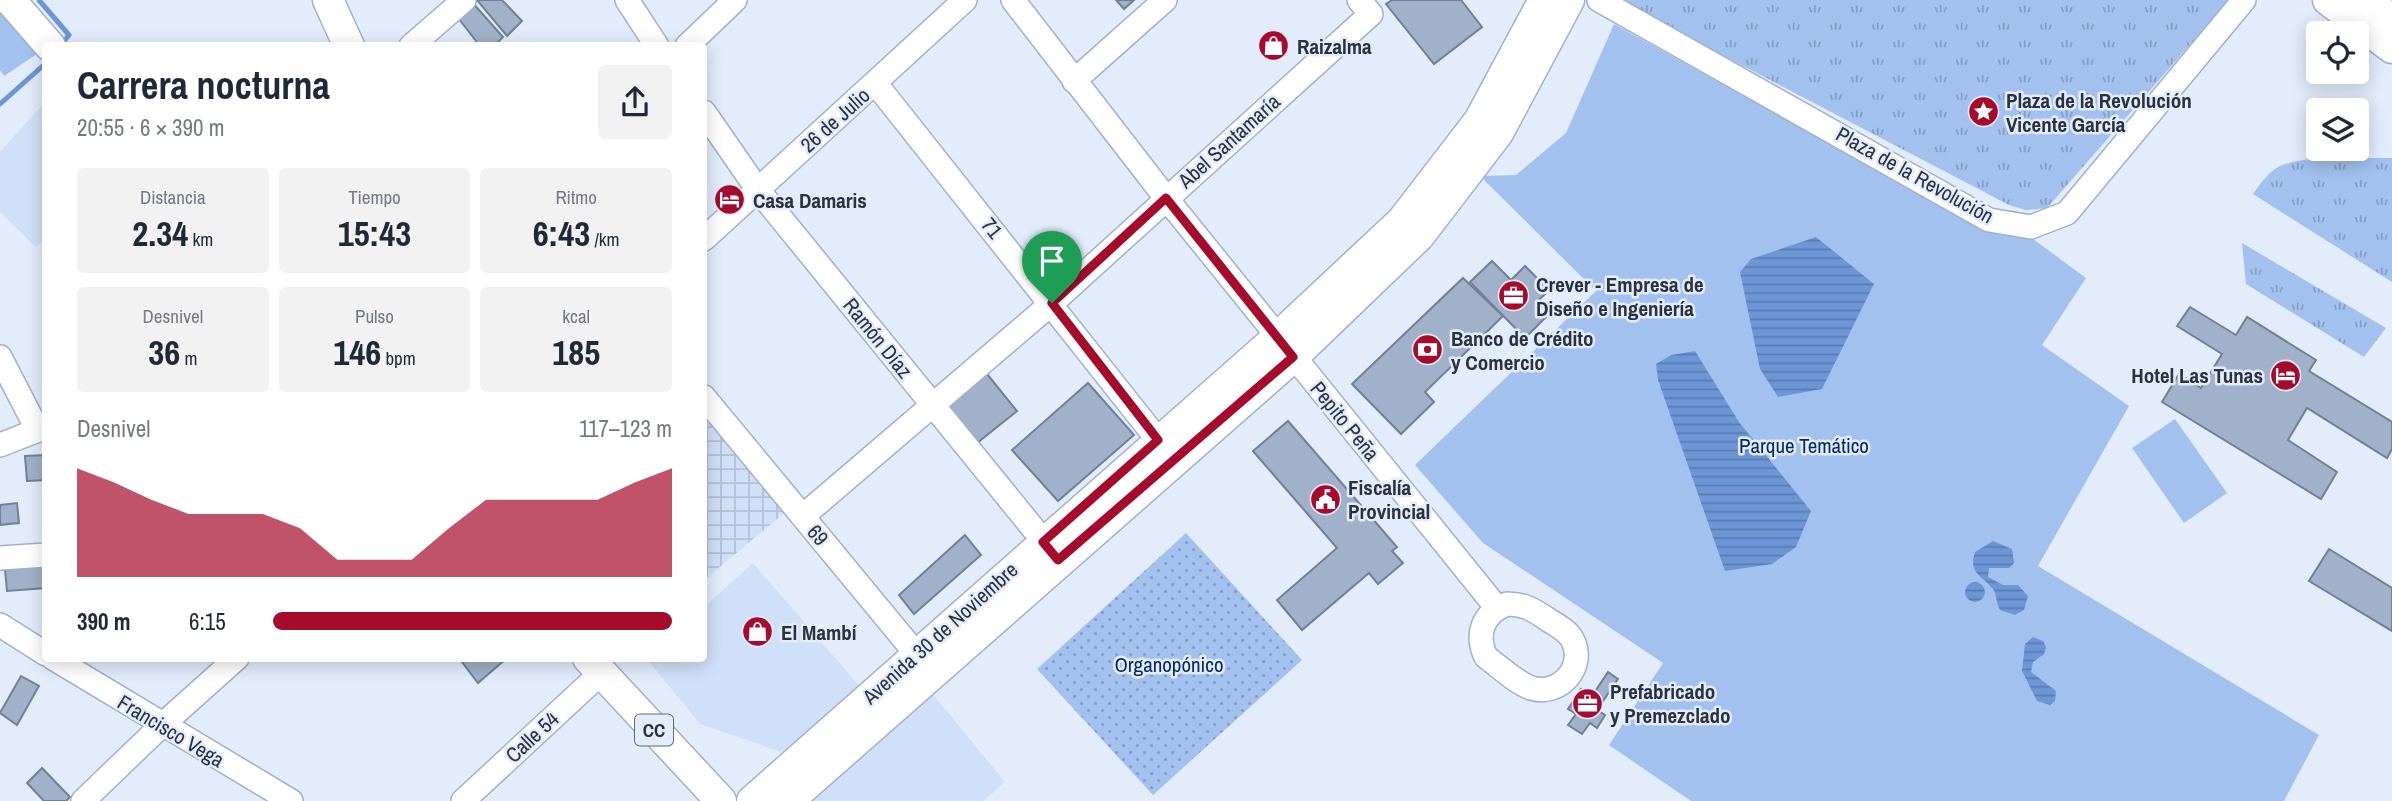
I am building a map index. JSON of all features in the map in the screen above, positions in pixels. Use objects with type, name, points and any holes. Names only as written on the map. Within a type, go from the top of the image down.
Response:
[{"type":"main road","points":[[10,0],[43,37]]},
{"type":"main road","points":[[328,0],[347,42]]},
{"type":"main road","name":"Avenida 30 de Noviembre","points":[[1051,551],[1158,440],[1285,347],[1402,221],[1479,121],[1544,0]]},
{"type":"main road","name":"Avenida 30 de Noviembre","points":[[752,801],[924,663],[1285,347],[1419,236],[1498,133],[1569,0]]},
{"type":"main road","points":[[2328,0],[2392,48]]},
{"type":"main road","points":[[2366,0],[2392,20]]},
{"type":"main road","name":"Avenida 30 de Noviembre","points":[[788,801],[924,663]]},
{"type":"main road","name":"CC","points":[[594,666],[721,801]]},
{"type":"street","points":[[416,42],[464,0]]},
{"type":"street","points":[[627,0],[654,42]]},
{"type":"street","points":[[691,42],[735,0]]},
{"type":"street","name":"26 de Julio","points":[[707,236],[965,0]]},
{"type":"street","name":"Pepito Peña","points":[[1013,0],[1166,198],[1497,608]]},
{"type":"street","points":[[1074,81],[1165,0]]},
{"type":"street","name":"Plaza de la Revolución","points":[[1599,0],[1989,220],[2031,227],[2067,212],[2244,0]]},
{"type":"street","name":"Abel Santamaría","points":[[803,516],[1052,303],[1365,7]]},
{"type":"street","name":"71","points":[[876,84],[1158,440]]},
{"type":"street","name":"Ramón Díaz","points":[[707,116],[758,190],[1051,551]]},
{"type":"street","points":[[0,357],[41,428],[0,445]]},
{"type":"street","name":"69","points":[[707,401],[924,663]]},
{"type":"street","points":[[0,558],[42,555]]},
{"type":"street","points":[[1,627],[42,652]]},
{"type":"street","name":"Francisco Vega","points":[[59,662],[161,726],[291,801]]},
{"type":"street","points":[[83,801],[233,662]]},
{"type":"street","name":"Calle 54","points":[[463,801],[594,666]]},
{"type":"shaded area","points":[[42,105],[42,242],[36,247],[0,212],[0,152]]},
{"type":"shaded area","points":[[1816,237],[1874,284],[1822,389],[1778,397],[1760,369],[1740,272],[1751,259]]},
{"type":"shaded area","points":[[1695,351],[1739,422],[1811,511],[1796,547],[1772,564],[1725,571],[1658,380],[1656,364],[1671,355]]},
{"type":"shaded area","points":[[707,421],[788,510],[707,578]]},
{"type":"shaded area","points":[[1993,541],[2012,549],[2014,563],[2009,568],[1989,568],[1988,577],[2003,585],[2018,585],[2028,596],[2024,610],[2015,615],[2000,610],[1993,589],[1977,574],[1973,565],[1975,552]]},
{"type":"shaded area","name":"El Mambí","points":[[753,563],[862,689],[781,752],[700,724],[649,662],[707,662],[707,604]]},
{"type":"shaded area","points":[[1971,582],[1979,582],[1985,592],[1979,602],[1971,602],[1965,596],[1965,588]]},
{"type":"shaded area","points":[[2033,637],[2043,641],[2046,647],[2044,654],[2033,662],[2031,672],[2056,691],[2055,701],[2050,705],[2037,701],[2022,671],[2025,644]]},
{"type":"shaded area","points":[[931,692],[1005,782],[983,801],[804,801]]},
{"type":"green space","name":"Plaza de la Revolución Vicente García","points":[[1617,0],[2229,0],[2047,208],[2026,210],[2009,205]]},
{"type":"green space","points":[[0,4],[37,54],[4,76],[0,70]]},
{"type":"green space","name":"Parque Temático","points":[[1614,24],[1983,229],[2033,239],[2086,278],[2042,345],[2129,406],[2038,566],[2319,735],[2284,801],[1691,801],[1609,745],[1663,663],[1483,543],[1415,465],[1596,291],[1480,176],[1516,175],[1566,133]]},
{"type":"green space","points":[[2369,158],[2392,158],[2392,282],[2253,194],[2265,178],[2280,166],[2306,159],[2369,161]]},
{"type":"green space","points":[[2242,243],[2386,328],[2364,357],[2246,284]]},
{"type":"green space","points":[[2175,419],[2227,493],[2184,523],[2132,448]]},
{"type":"green space","name":"Organopónico","points":[[1186,533],[1302,660],[1153,795],[1037,669]]},
{"type":"building","points":[[477,0],[502,0],[522,21],[507,36]]},
{"type":"building","points":[[1116,0],[1134,0],[1124,9]]},
{"type":"building","points":[[1392,0],[1461,0],[1482,27],[1434,64],[1386,4]]},
{"type":"building","points":[[471,1],[503,37],[498,42],[477,42],[455,14]]},
{"type":"building","name":"Crever - Empresa de Diseño e Ingeniería","points":[[1492,261],[1511,280],[1525,266],[1549,290],[1537,302],[1549,314],[1525,338],[1470,282]]},
{"type":"building","name":"Banco de Crédito y Comercio","points":[[1463,278],[1503,316],[1425,392],[1434,402],[1401,434],[1352,384]]},
{"type":"building","points":[[2190,307],[2236,335],[2247,317],[2316,360],[2309,371],[2392,422],[2392,449],[2387,458],[2307,408],[2288,440],[2337,472],[2321,499],[2162,402],[2179,374],[2201,388],[2222,354],[2177,326]]},
{"type":"building","points":[[987,374],[1017,411],[977,443],[947,406]]},
{"type":"building","points":[[1088,383],[1134,435],[1058,501],[1012,450]]},
{"type":"building","name":"Fiscalía Provincial","points":[[1288,421],[1397,547],[1392,551],[1403,563],[1378,584],[1369,573],[1302,630],[1277,600],[1337,548],[1253,451]]},
{"type":"building","points":[[42,455],[42,480],[27,481],[25,456]]},
{"type":"building","points":[[17,503],[19,523],[0,525],[0,505]]},
{"type":"building","points":[[965,535],[981,555],[914,614],[899,595]]},
{"type":"building","points":[[2329,549],[2392,588],[2392,631],[2309,581]]},
{"type":"building","points":[[42,565],[42,588],[7,591],[5,569]]},
{"type":"building","points":[[462,662],[502,662],[478,683]]},
{"type":"building","name":"Prefabricado y Premezclado","points":[[1608,672],[1618,679],[1597,710],[1605,715],[1597,728],[1590,723],[1582,734],[1568,725],[1576,714],[1568,709],[1581,689],[1592,696]]},
{"type":"building","points":[[21,676],[39,686],[17,725],[0,713]]},
{"type":"building","points":[[42,768],[70,797],[66,801],[44,801],[27,783]]},
{"type":"waterway","points":[[39,0],[69,35],[63,42]]},
{"type":"waterway","points":[[0,104],[42,67]]},
{"type":"place","name":"Raizalma","points":[[1274,46]]},
{"type":"place","name":"Plaza de la Revolución Vicente García","points":[[1983,112]]},
{"type":"place","name":"Casa Damaris","points":[[730,200]]},
{"type":"place","name":"Crever - Empresa de Diseño e Ingeniería","points":[[1513,296]]},
{"type":"place","name":"Banco de Crédito y Comercio","points":[[1428,350]]},
{"type":"place","name":"Hotel Las Tunas","points":[[2286,375]]},
{"type":"place","name":"Fiscalía Provincial","points":[[1325,499]]},
{"type":"place","name":"El Mambí","points":[[758,632]]},
{"type":"place","name":"Prefabricado y Premezclado","points":[[1587,703]]},
{"type":"route","points":[[1166,198],[1293,357],[1058,560],[1043,542],[1158,440],[1052,303],[1166,198]]}]
